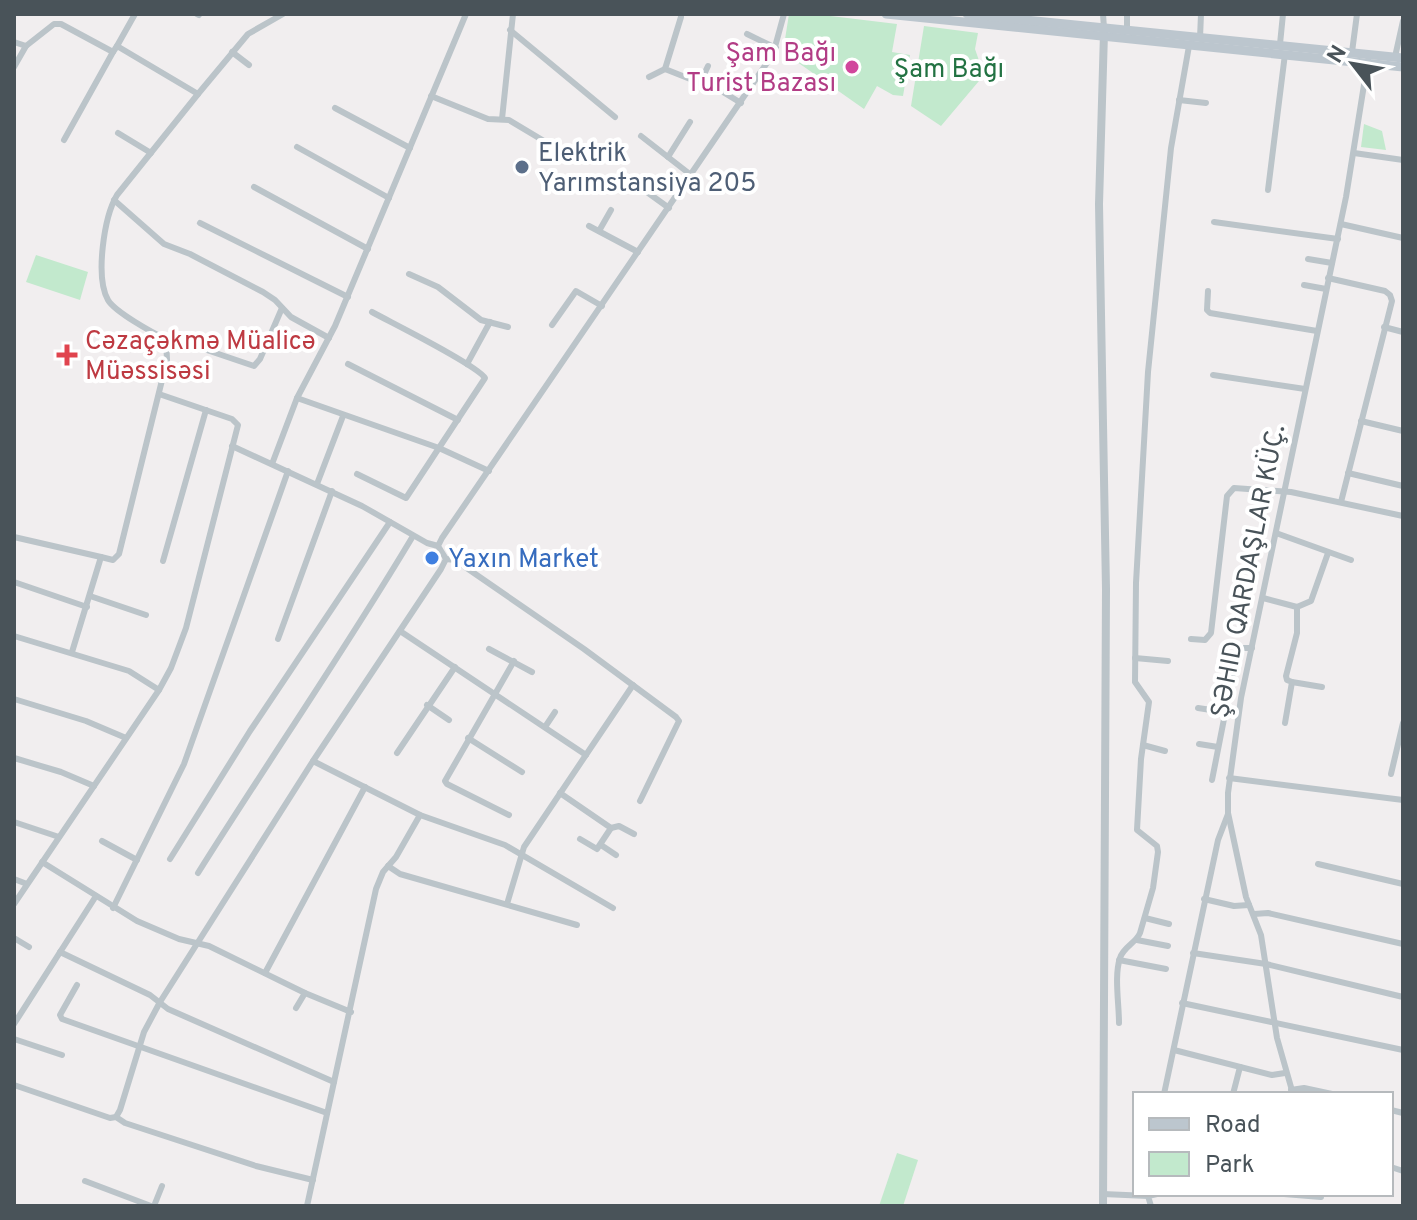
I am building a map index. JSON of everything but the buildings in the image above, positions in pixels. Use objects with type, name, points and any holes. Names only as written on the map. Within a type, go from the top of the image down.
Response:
[{"type":"main road","points":[[886,14],[1104,33]]},
{"type":"main road","points":[[967,14],[1189,46],[1282,49]]},
{"type":"main road","points":[[1126,36],[1200,38],[1368,58],[1403,67]]},
{"type":"main road","points":[[1368,58],[1399,57]]},
{"type":"street","points":[[64,140],[135,14]]},
{"type":"street","points":[[282,308],[254,366],[181,341],[166,339],[113,306],[107,297],[102,252],[114,200],[248,34],[283,14]]},
{"type":"street","points":[[272,464],[297,398],[348,297],[466,14]]},
{"type":"street","points":[[502,119],[513,14]]},
{"type":"street","points":[[438,546],[741,103],[776,48],[784,14]]},
{"type":"street","points":[[1103,14],[1099,204],[1106,589],[1103,1206]]},
{"type":"street","points":[[1126,36],[1127,14]]},
{"type":"street","points":[[1200,38],[1201,14]]},
{"type":"street","points":[[1268,190],[1283,14]]},
{"type":"street","points":[[1351,56],[1357,14]]},
{"type":"street","points":[[649,77],[665,69],[681,17]]},
{"type":"street","points":[[1399,57],[1403,21]]},
{"type":"street","points":[[14,67],[26,46],[57,23],[115,49],[198,94]]},
{"type":"street","points":[[510,30],[615,117]]},
{"type":"street","points":[[747,34],[776,48]]},
{"type":"street","points":[[14,42],[26,46]]},
{"type":"street","points":[[1119,1023],[1119,960],[1124,950],[1137,940],[1145,918],[1158,852],[1157,846],[1137,830],[1149,702],[1135,682],[1136,583],[1150,356],[1171,148],[1189,46]]},
{"type":"street","points":[[232,52],[249,65]]},
{"type":"street","name":"ŞƏHID QARDAŞLAR KÜÇ.","points":[[1292,1092],[1285,1073],[1261,935],[1249,905],[1228,813],[1229,778],[1239,711],[1341,224],[1368,58]]},
{"type":"street","points":[[700,83],[708,66]]},
{"type":"street","points":[[665,69],[741,103]]},
{"type":"street","points":[[431,96],[477,115],[517,124],[559,150]]},
{"type":"street","points":[[1179,100],[1206,103]]},
{"type":"street","points":[[335,108],[410,148]]},
{"type":"street","points":[[668,157],[690,122]]},
{"type":"street","points":[[118,133],[151,153]]},
{"type":"street","points":[[641,136],[691,175]]},
{"type":"street","points":[[297,147],[389,198]]},
{"type":"street","points":[[1354,153],[1403,160]]},
{"type":"street","points":[[622,174],[669,208]]},
{"type":"street","points":[[254,187],[368,249]]},
{"type":"street","points":[[114,200],[164,244],[263,292],[291,317],[329,338]]},
{"type":"street","points":[[599,231],[611,210]]},
{"type":"street","points":[[1214,222],[1338,239]]},
{"type":"street","points":[[200,223],[348,297]]},
{"type":"street","points":[[1341,224],[1403,238]]},
{"type":"street","points":[[589,226],[638,252]]},
{"type":"street","points":[[1308,259],[1332,263]]},
{"type":"street","points":[[409,274],[438,287],[475,316],[508,327]]},
{"type":"street","points":[[1328,278],[1388,292],[1392,301],[1341,502]]},
{"type":"street","points":[[1304,285],[1326,289]]},
{"type":"street","points":[[552,325],[576,291],[602,306]]},
{"type":"street","points":[[1208,291],[1207,310],[1210,313],[1317,331]]},
{"type":"street","points":[[357,474],[406,498],[485,378],[467,364],[372,312]]},
{"type":"street","points":[[467,364],[490,322]]},
{"type":"street","points":[[1384,327],[1403,332]]},
{"type":"street","points":[[14,537],[113,560],[119,554],[167,360],[166,339]]},
{"type":"street","points":[[348,364],[458,420]]},
{"type":"street","points":[[1213,375],[1305,389]]},
{"type":"street","points":[[14,904],[159,690],[186,628],[237,423],[159,394]]},
{"type":"street","points":[[297,398],[439,448],[489,471]]},
{"type":"street","points":[[163,561],[206,410]]},
{"type":"street","points":[[317,484],[343,416]]},
{"type":"street","points":[[1361,421],[1403,431]]},
{"type":"street","points":[[232,446],[332,491],[413,536],[438,546],[446,559]]},
{"type":"street","points":[[113,908],[184,764],[288,471]]},
{"type":"street","points":[[1348,473],[1403,486]]},
{"type":"street","points":[[1191,639],[1205,640],[1211,633],[1230,491],[1234,488],[1284,491],[1403,516]]},
{"type":"street","points":[[278,639],[332,491]]},
{"type":"street","points":[[170,859],[250,731],[390,522]]},
{"type":"street","points":[[1276,533],[1351,560]]},
{"type":"street","points":[[198,873],[331,671],[413,536]]},
{"type":"street","points":[[1263,598],[1297,607],[1311,601],[1328,553]]},
{"type":"street","points":[[72,652],[101,557]]},
{"type":"street","points":[[116,1117],[149,1019],[195,943],[446,559]]},
{"type":"street","points":[[446,559],[455,560],[679,721],[640,801]]},
{"type":"street","points":[[14,582],[87,607]]},
{"type":"street","points":[[90,596],[146,615]]},
{"type":"street","points":[[1297,607],[1297,633],[1287,680],[1322,687]]},
{"type":"street","points":[[400,631],[586,755]]},
{"type":"street","points":[[14,636],[129,671],[159,690]]},
{"type":"street","points":[[1212,780],[1237,653],[1243,648],[1252,648]]},
{"type":"street","points":[[489,649],[532,672]]},
{"type":"street","points":[[1135,658],[1168,661]]},
{"type":"street","points":[[509,815],[445,781],[514,661]]},
{"type":"street","points":[[397,753],[455,667]]},
{"type":"street","points":[[1285,723],[1292,682]]},
{"type":"street","points":[[507,904],[521,854],[633,685]]},
{"type":"street","points":[[14,699],[86,721],[126,738]]},
{"type":"street","points":[[427,705],[449,720]]},
{"type":"street","points":[[1198,708],[1224,712]]},
{"type":"street","points":[[545,727],[555,712]]},
{"type":"street","points":[[1391,774],[1403,723]]},
{"type":"street","points":[[468,738],[522,772]]},
{"type":"street","points":[[1199,744],[1218,747]]},
{"type":"street","points":[[1143,745],[1165,751]]},
{"type":"street","points":[[14,758],[94,786]]},
{"type":"street","points":[[313,761],[420,815],[484,836],[521,854],[613,908]]},
{"type":"street","points":[[1229,778],[1403,800]]},
{"type":"street","points":[[265,973],[365,787]]},
{"type":"street","points":[[560,793],[611,828]]},
{"type":"street","points":[[1164,1092],[1204,899],[1222,825],[1228,813]]},
{"type":"street","points":[[307,1206],[376,889],[379,879],[420,815]]},
{"type":"street","points":[[14,822],[59,837]]},
{"type":"street","points":[[580,839],[597,849],[611,828],[619,826],[634,834]]},
{"type":"street","points":[[102,841],[137,860]]},
{"type":"street","points":[[601,845],[616,855]]},
{"type":"street","points":[[42,862],[113,908],[151,928],[209,946],[351,1012]]},
{"type":"street","points":[[1318,864],[1403,884]]},
{"type":"street","points":[[388,866],[400,874],[577,925]]},
{"type":"street","points":[[14,879],[27,884]]},
{"type":"street","points":[[14,1024],[96,896]]},
{"type":"street","points":[[1204,899],[1234,906],[1249,905]]},
{"type":"street","points":[[1254,914],[1268,913],[1403,944]]},
{"type":"street","points":[[1145,918],[1169,924]]},
{"type":"street","points":[[14,938],[29,947]]},
{"type":"street","points":[[1137,940],[1168,946]]},
{"type":"street","points":[[60,952],[160,1002],[168,1009],[334,1082]]},
{"type":"street","points":[[1193,953],[1266,964],[1403,997]]},
{"type":"street","points":[[1119,960],[1166,969]]},
{"type":"street","points":[[77,985],[60,1017],[327,1113]]},
{"type":"street","points":[[296,1008],[305,993]]},
{"type":"street","points":[[1182,1003],[1403,1050]]},
{"type":"street","points":[[14,1039],[62,1055]]},
{"type":"street","points":[[1174,1050],[1272,1075],[1285,1073]]},
{"type":"street","points":[[1234,1092],[1240,1067]]},
{"type":"street","points":[[14,1085],[256,1166],[313,1180]]},
{"type":"street","points":[[1292,1092],[1304,1088],[1323,1092]]},
{"type":"street","points":[[85,1181],[152,1206],[162,1186]]},
{"type":"street","points":[[1103,1194],[1133,1195]]},
{"type":"street","points":[[1321,1196],[1323,1206]]},
{"type":"green space","points":[[789,14],[897,24],[892,52],[910,55],[903,96],[893,95],[877,86],[864,109],[783,52]]},
{"type":"green space","name":"Şam Bağı","points":[[924,26],[978,33],[975,49],[984,75],[941,126],[911,106]]},
{"type":"green space","points":[[1364,124],[1382,131],[1386,150],[1361,147]]},
{"type":"green space","points":[[36,255],[88,272],[80,300],[26,282]]},
{"type":"green space","points":[[897,1153],[918,1160],[903,1206],[879,1206]]},
{"type":"place","name":"Şam Bağı Turist Bazası","points":[[852,67]]},
{"type":"place","name":"Elektrik Yarımstansiya 205","points":[[522,167]]},
{"type":"place","name":"Cəzaçəkmə Müalicə Müəssisəsi","points":[[67,355]]},
{"type":"place","name":"Yaxın Market","points":[[432,558]]}]
